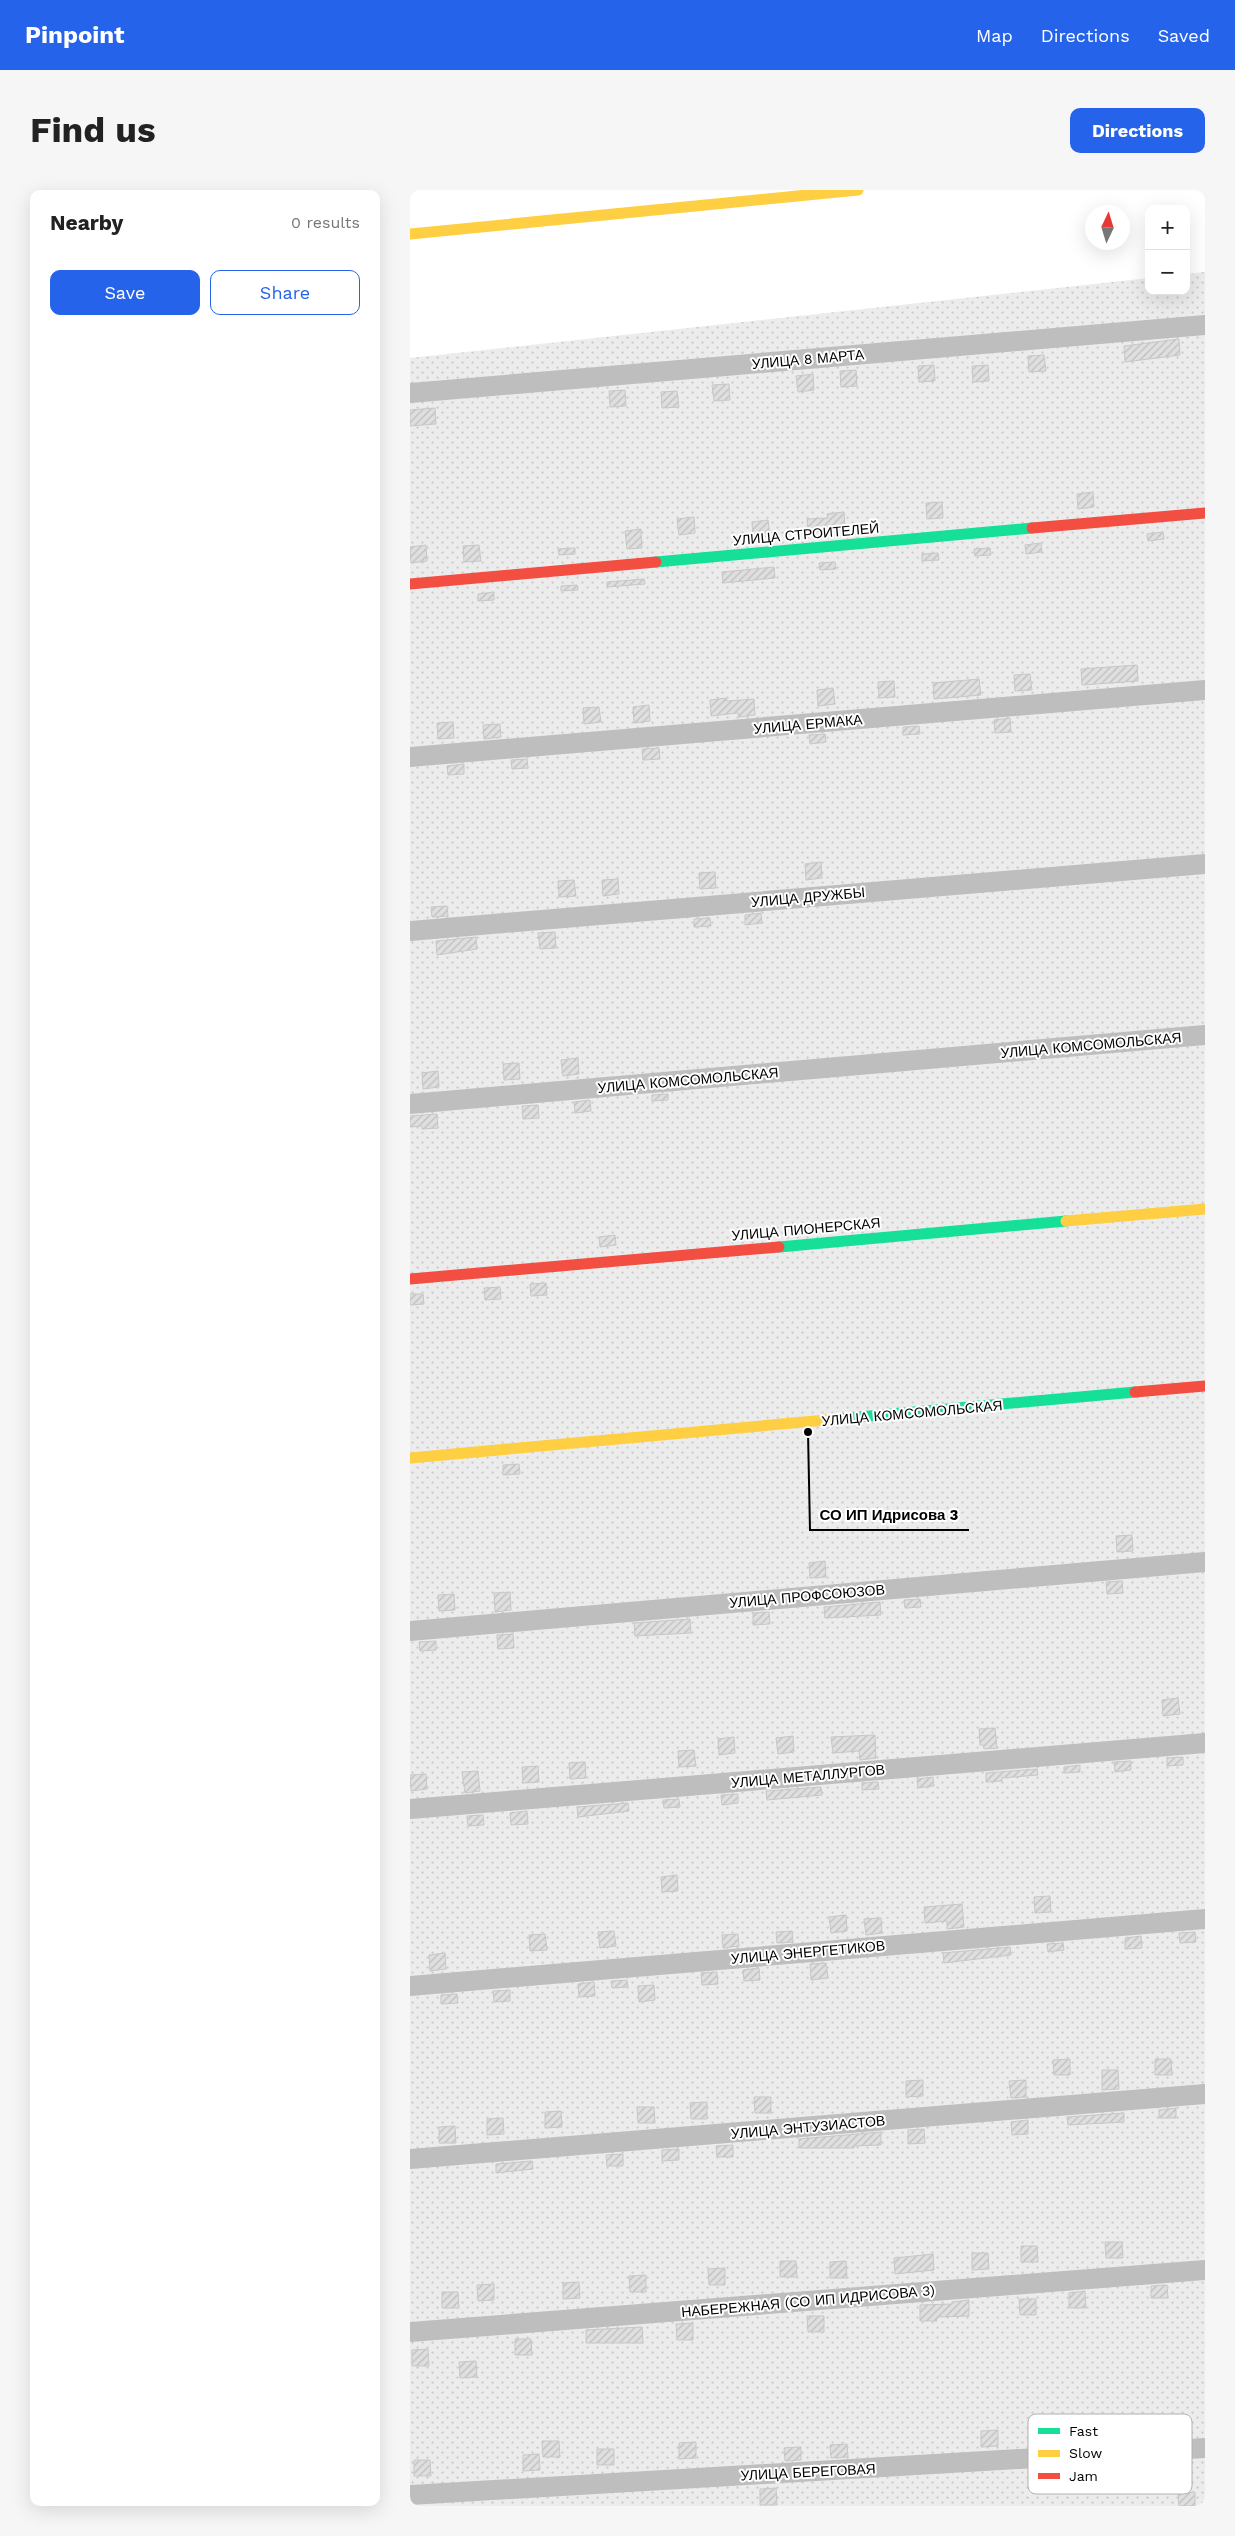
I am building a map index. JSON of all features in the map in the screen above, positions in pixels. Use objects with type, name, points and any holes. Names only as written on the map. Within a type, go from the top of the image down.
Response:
[{"type":"street","points":[[410,234],[858,190]]},
{"type":"street","name":"УЛИЦА 8 МАРТА","points":[[410,393],[1205,325]]},
{"type":"street","name":"УЛИЦА СТРОИТЕЛЕЙ","points":[[410,584],[1205,513]]},
{"type":"street","name":"УЛИЦА ЕРМАКА","points":[[410,756],[1205,690]]},
{"type":"street","name":"УЛИЦА ДРУЖБЫ","points":[[410,931],[1205,864]]},
{"type":"street","name":"УЛИЦА КОМСОМОЛЬСКАЯ","points":[[410,1104],[1205,1035]]},
{"type":"street","name":"УЛИЦА ПИОНЕРСКАЯ","points":[[410,1279],[1205,1209]]},
{"type":"street","name":"УЛИЦА КОМСОМОЛЬСКАЯ","points":[[410,1458],[1205,1386]]},
{"type":"street","name":"УЛИЦА ПРОФСОЮЗОВ","points":[[410,1631],[1205,1562]]},
{"type":"street","name":"УЛИЦА МЕТАЛЛУРГОВ","points":[[410,1810],[1205,1743]]},
{"type":"street","name":"УЛИЦА ЭНЕРГЕТИКОВ","points":[[410,1986],[1205,1919]]},
{"type":"street","name":"УЛИЦА ЭНТУЗИАСТОВ","points":[[410,2159],[1205,2094]]},
{"type":"street","name":"НАБЕРЕЖНАЯ (СО ИП ИДРИСОВА 3)","points":[[410,2332],[1205,2270]]},
{"type":"street","name":"УЛИЦА БЕРЕГОВАЯ","points":[[1192,2449],[1205,2448]]},
{"type":"street","name":"УЛИЦА БЕРЕГОВАЯ","points":[[410,2495],[1028,2458]]},
{"type":"shaded area","points":[[1205,272],[1205,2506],[410,2506],[410,358],[1145,278],[1145,295],[1190,295],[1190,274]]},
{"type":"building","points":[[1179,339],[1180,355],[1125,362],[1124,346]]},
{"type":"building","points":[[1044,355],[1046,371],[1029,372],[1028,356]]},
{"type":"building","points":[[934,365],[935,381],[919,382],[918,366]]},
{"type":"building","points":[[988,365],[989,381],[973,382],[972,366]]},
{"type":"building","points":[[856,370],[857,386],[841,387],[840,371]]},
{"type":"building","points":[[813,374],[814,390],[798,392],[796,376]]},
{"type":"building","points":[[729,384],[730,400],[714,401],[712,385]]},
{"type":"building","points":[[625,390],[626,406],[610,407],[609,391]]},
{"type":"building","points":[[677,391],[679,407],[662,408],[661,392]]},
{"type":"building","points":[[435,408],[436,424],[410,426],[410,410]]},
{"type":"building","points":[[1093,492],[1094,507],[1078,509],[1077,494]]},
{"type":"building","points":[[942,502],[943,518],[927,519],[926,503]]},
{"type":"building","points":[[844,512],[845,528],[808,533],[807,519],[828,518],[827,514]]},
{"type":"building","points":[[694,517],[695,533],[679,535],[677,519]]},
{"type":"building","points":[[768,520],[770,536],[753,538],[752,522]]},
{"type":"building","points":[[641,529],[642,548],[627,549],[625,531]]},
{"type":"building","points":[[1163,532],[1164,539],[1148,541],[1147,534]]},
{"type":"building","points":[[1041,543],[1042,552],[1026,554],[1025,545]]},
{"type":"building","points":[[426,545],[427,561],[411,563],[410,547]]},
{"type":"building","points":[[479,545],[481,561],[464,562],[463,546]]},
{"type":"building","points":[[575,548],[575,554],[559,555],[558,549]]},
{"type":"building","points":[[990,548],[991,555],[975,556],[974,549]]},
{"type":"building","points":[[938,553],[939,560],[922,561],[922,554]]},
{"type":"building","points":[[835,562],[836,569],[820,570],[819,563]]},
{"type":"building","points":[[774,567],[775,578],[723,583],[722,572]]},
{"type":"building","points":[[644,579],[645,584],[607,587],[607,582]]},
{"type":"building","points":[[577,585],[578,590],[561,591],[561,586]]},
{"type":"building","points":[[494,592],[494,600],[478,601],[478,594]]},
{"type":"building","points":[[1137,665],[1138,681],[1082,685],[1081,669]]},
{"type":"building","points":[[1030,674],[1032,690],[1015,691],[1014,675]]},
{"type":"building","points":[[979,679],[981,695],[934,699],[933,683]]},
{"type":"building","points":[[894,681],[895,697],[879,698],[878,682]]},
{"type":"building","points":[[833,688],[835,704],[818,706],[817,690]]},
{"type":"building","points":[[726,698],[727,701],[754,699],[755,715],[739,717],[738,713],[711,716],[710,700]]},
{"type":"building","points":[[649,705],[650,721],[634,723],[633,707]]},
{"type":"building","points":[[599,707],[601,722],[584,724],[583,708]]},
{"type":"building","points":[[1010,718],[1011,732],[995,733],[994,720]]},
{"type":"building","points":[[453,722],[454,738],[438,739],[437,723]]},
{"type":"building","points":[[500,724],[501,737],[484,739],[483,725]]},
{"type":"building","points":[[919,726],[920,734],[903,735],[903,727]]},
{"type":"building","points":[[825,734],[826,742],[810,744],[809,735]]},
{"type":"building","points":[[659,748],[660,759],[643,760],[642,749]]},
{"type":"building","points":[[527,759],[528,768],[512,769],[511,760]]},
{"type":"building","points":[[464,764],[464,774],[448,775],[447,766]]},
{"type":"building","points":[[821,862],[822,878],[806,880],[805,864]]},
{"type":"building","points":[[715,872],[716,888],[700,889],[699,873]]},
{"type":"building","points":[[618,879],[619,894],[603,896],[602,880]]},
{"type":"building","points":[[574,880],[576,896],[559,897],[558,881]]},
{"type":"building","points":[[447,906],[448,916],[432,917],[431,907]]},
{"type":"building","points":[[761,913],[762,923],[745,925],[745,915]]},
{"type":"building","points":[[710,918],[711,926],[694,927],[694,919]]},
{"type":"building","points":[[555,932],[556,948],[540,949],[538,933]]},
{"type":"building","points":[[476,937],[477,949],[437,955],[436,941]]},
{"type":"building","points":[[578,1058],[579,1074],[563,1076],[561,1060]]},
{"type":"building","points":[[519,1063],[520,1079],[504,1080],[503,1064]]},
{"type":"building","points":[[438,1071],[439,1087],[423,1089],[422,1073]]},
{"type":"building","points":[[668,1094],[668,1100],[652,1101],[652,1095]]},
{"type":"building","points":[[590,1100],[591,1111],[575,1113],[574,1102]]},
{"type":"building","points":[[538,1105],[539,1118],[523,1119],[522,1106]]},
{"type":"building","points":[[437,1114],[438,1128],[422,1129],[422,1126],[410,1127],[410,1116]]},
{"type":"building","points":[[615,1235],[616,1245],[600,1247],[599,1237]]},
{"type":"building","points":[[546,1283],[547,1295],[531,1296],[530,1284]]},
{"type":"building","points":[[500,1287],[501,1299],[485,1300],[484,1288]]},
{"type":"building","points":[[410,1294],[423,1294],[424,1304],[410,1305]]},
{"type":"building","points":[[519,1464],[520,1474],[503,1475],[503,1465]]},
{"type":"building","points":[[1132,1535],[1133,1551],[1117,1552],[1116,1536]]},
{"type":"building","points":[[825,1561],[826,1577],[810,1578],[809,1563]]},
{"type":"building","points":[[1122,1581],[1123,1593],[1107,1594],[1106,1582]]},
{"type":"building","points":[[510,1592],[511,1610],[495,1612],[494,1593]]},
{"type":"building","points":[[454,1594],[455,1610],[439,1611],[438,1595]]},
{"type":"building","points":[[920,1599],[921,1607],[905,1608],[904,1600]]},
{"type":"building","points":[[880,1602],[881,1615],[825,1618],[824,1607]]},
{"type":"building","points":[[769,1612],[770,1624],[753,1625],[753,1613]]},
{"type":"building","points":[[690,1619],[691,1633],[635,1636],[634,1623]]},
{"type":"building","points":[[513,1634],[514,1648],[498,1649],[497,1635]]},
{"type":"building","points":[[436,1641],[436,1650],[420,1651],[419,1642]]},
{"type":"building","points":[[1178,1698],[1180,1714],[1163,1716],[1162,1700]]},
{"type":"building","points":[[995,1728],[997,1748],[984,1749],[983,1745],[980,1745],[979,1729]]},
{"type":"building","points":[[875,1735],[876,1758],[860,1760],[859,1751],[833,1753],[831,1737]]},
{"type":"building","points":[[793,1736],[794,1752],[778,1754],[776,1738]]},
{"type":"building","points":[[734,1737],[735,1753],[719,1755],[718,1739]]},
{"type":"building","points":[[694,1750],[696,1766],[679,1767],[678,1751]]},
{"type":"building","points":[[1183,1757],[1183,1765],[1167,1766],[1167,1758]]},
{"type":"building","points":[[1131,1761],[1131,1770],[1115,1772],[1114,1762]]},
{"type":"building","points":[[585,1762],[586,1778],[570,1779],[569,1763]]},
{"type":"building","points":[[1080,1765],[1080,1772],[1064,1773],[1064,1767]]},
{"type":"building","points":[[538,1766],[539,1782],[523,1783],[522,1767]]},
{"type":"building","points":[[1037,1769],[1038,1775],[1002,1778],[1002,1781],[986,1782],[986,1773]]},
{"type":"building","points":[[478,1771],[480,1791],[465,1793],[462,1772]]},
{"type":"building","points":[[426,1774],[427,1789],[411,1791],[410,1775]]},
{"type":"building","points":[[933,1777],[934,1786],[918,1788],[917,1779]]},
{"type":"building","points":[[878,1782],[879,1789],[862,1790],[862,1783]]},
{"type":"building","points":[[821,1787],[822,1795],[767,1800],[766,1791]]},
{"type":"building","points":[[738,1794],[738,1803],[722,1805],[721,1795]]},
{"type":"building","points":[[679,1799],[680,1807],[664,1808],[663,1800]]},
{"type":"building","points":[[628,1803],[629,1811],[578,1817],[577,1807]]},
{"type":"building","points":[[527,1811],[528,1824],[511,1825],[510,1813]]},
{"type":"building","points":[[483,1815],[484,1825],[468,1826],[467,1816]]},
{"type":"building","points":[[677,1875],[678,1891],[662,1892],[661,1877]]},
{"type":"building","points":[[1050,1896],[1051,1912],[1035,1913],[1034,1897]]},
{"type":"building","points":[[962,1904],[964,1927],[947,1929],[947,1921],[925,1923],[924,1907]]},
{"type":"building","points":[[846,1915],[847,1931],[831,1933],[829,1917]]},
{"type":"building","points":[[881,1918],[882,1933],[866,1935],[864,1919]]},
{"type":"building","points":[[614,1931],[616,1946],[600,1948],[598,1932]]},
{"type":"building","points":[[792,1931],[793,1942],[777,1943],[776,1932]]},
{"type":"building","points":[[1195,1932],[1196,1942],[1180,1943],[1179,1933]]},
{"type":"building","points":[[545,1934],[547,1950],[530,1951],[529,1935]]},
{"type":"building","points":[[738,1934],[739,1946],[723,1948],[722,1935]]},
{"type":"building","points":[[1141,1936],[1142,1948],[1125,1949],[1125,1938]]},
{"type":"building","points":[[1063,1943],[1064,1950],[1048,1952],[1047,1944]]},
{"type":"building","points":[[1010,1947],[1011,1955],[944,1963],[943,1953]]},
{"type":"building","points":[[445,1953],[446,1969],[430,1971],[429,1955]]},
{"type":"building","points":[[826,1963],[828,1978],[811,1980],[810,1964]]},
{"type":"building","points":[[759,1968],[760,1980],[744,1981],[743,1970]]},
{"type":"building","points":[[717,1972],[718,1984],[702,1985],[701,1973]]},
{"type":"building","points":[[627,1980],[628,1987],[612,1988],[611,1981]]},
{"type":"building","points":[[594,1982],[595,1996],[579,1997],[578,1984]]},
{"type":"building","points":[[654,1985],[655,2000],[639,2002],[638,1986]]},
{"type":"building","points":[[510,1990],[510,2001],[494,2002],[493,1991]]},
{"type":"building","points":[[457,1994],[458,2003],[441,2004],[441,1995]]},
{"type":"building","points":[[1070,2059],[1070,2075],[1054,2075],[1053,2060]]},
{"type":"building","points":[[1155,2059],[1171,2059],[1172,2075],[1155,2075]]},
{"type":"building","points":[[1102,2070],[1118,2070],[1119,2089],[1102,2090]]},
{"type":"building","points":[[923,2080],[923,2096],[906,2097],[906,2081]]},
{"type":"building","points":[[1026,2080],[1026,2097],[1011,2098],[1009,2081]]},
{"type":"building","points":[[754,2097],[771,2097],[771,2113],[755,2113]]},
{"type":"building","points":[[707,2102],[707,2119],[691,2119],[690,2103]]},
{"type":"building","points":[[637,2107],[654,2107],[655,2123],[638,2123]]},
{"type":"building","points":[[1176,2108],[1176,2118],[1159,2118],[1159,2110]]},
{"type":"building","points":[[561,2111],[562,2127],[545,2128],[545,2112]]},
{"type":"building","points":[[1124,2113],[1124,2122],[1068,2125],[1067,2117]]},
{"type":"building","points":[[503,2118],[504,2134],[487,2135],[487,2119]]},
{"type":"building","points":[[1028,2120],[1028,2134],[1012,2135],[1011,2122]]},
{"type":"building","points":[[455,2126],[456,2143],[439,2143],[439,2127]]},
{"type":"building","points":[[924,2129],[925,2143],[908,2144],[908,2130]]},
{"type":"building","points":[[881,2132],[881,2145],[854,2146],[854,2148],[799,2148],[799,2139]]},
{"type":"building","points":[[733,2145],[733,2157],[717,2157],[716,2146]]},
{"type":"building","points":[[679,2149],[679,2160],[662,2161],[662,2150]]},
{"type":"building","points":[[623,2154],[623,2166],[607,2166],[606,2155]]},
{"type":"building","points":[[532,2161],[533,2169],[496,2173],[496,2164]]},
{"type":"building","points":[[1105,2242],[1122,2242],[1123,2258],[1106,2258]]},
{"type":"building","points":[[1021,2246],[1037,2246],[1038,2262],[1021,2262]]},
{"type":"building","points":[[972,2253],[988,2253],[989,2269],[972,2270]]},
{"type":"building","points":[[933,2254],[934,2270],[895,2274],[894,2258]]},
{"type":"building","points":[[780,2261],[796,2261],[797,2277],[780,2277]]},
{"type":"building","points":[[846,2261],[847,2278],[830,2278],[830,2262]]},
{"type":"building","points":[[725,2268],[725,2285],[709,2285],[708,2269]]},
{"type":"building","points":[[646,2275],[646,2292],[630,2292],[629,2276]]},
{"type":"building","points":[[579,2282],[580,2298],[563,2299],[563,2283]]},
{"type":"building","points":[[494,2284],[494,2300],[478,2301],[477,2285]]},
{"type":"building","points":[[1167,2285],[1168,2298],[1151,2298],[1151,2286]]},
{"type":"building","points":[[1085,2291],[1086,2308],[1069,2308],[1069,2293]]},
{"type":"building","points":[[442,2292],[458,2292],[459,2308],[442,2308]]},
{"type":"building","points":[[1019,2299],[1036,2299],[1036,2315],[1020,2315]]},
{"type":"building","points":[[969,2300],[969,2316],[937,2317],[937,2321],[920,2321],[920,2305],[952,2304],[952,2302]]},
{"type":"building","points":[[807,2316],[824,2316],[824,2332],[808,2332]]},
{"type":"building","points":[[693,2323],[693,2340],[677,2340],[676,2324]]},
{"type":"building","points":[[642,2327],[643,2343],[586,2343],[586,2330]]},
{"type":"building","points":[[515,2339],[531,2339],[532,2355],[515,2355]]},
{"type":"building","points":[[428,2349],[429,2366],[412,2366],[412,2350]]},
{"type":"building","points":[[476,2361],[477,2377],[460,2378],[459,2362]]},
{"type":"building","points":[[998,2430],[998,2446],[981,2447],[981,2431]]},
{"type":"building","points":[[542,2441],[559,2441],[560,2457],[543,2457]]},
{"type":"building","points":[[696,2442],[696,2458],[679,2459],[679,2443]]},
{"type":"building","points":[[847,2444],[848,2457],[831,2458],[830,2445]]},
{"type":"building","points":[[801,2447],[801,2460],[785,2461],[784,2448]]},
{"type":"building","points":[[597,2449],[614,2449],[614,2465],[597,2465]]},
{"type":"building","points":[[539,2454],[540,2470],[523,2471],[523,2455]]},
{"type":"building","points":[[414,2460],[430,2460],[431,2476],[414,2476]]},
{"type":"building","points":[[776,2488],[777,2505],[760,2505],[760,2489]]},
{"type":"building","points":[[1192,2492],[1195,2492],[1195,2506],[1179,2506],[1178,2494],[1192,2494]]},
{"type":"traffic: fast","points":[[656,562],[1032,528]]},
{"type":"traffic: fast","points":[[779,1247],[1066,1221]]},
{"type":"traffic: fast","points":[[837,1419],[1135,1392]]},
{"type":"traffic: slow","points":[[410,234],[858,190]]},
{"type":"traffic: slow","points":[[1066,1221],[1205,1209]]},
{"type":"traffic: slow","points":[[410,1458],[837,1419]]},
{"type":"traffic: jam","points":[[1032,528],[1205,513]]},
{"type":"traffic: jam","points":[[410,584],[656,562]]},
{"type":"traffic: jam","points":[[410,1279],[779,1247]]},
{"type":"traffic: jam","points":[[1135,1392],[1205,1386]]},
{"type":"place","name":"СО ИП Идрисова 3","points":[[808,1432]]}]
